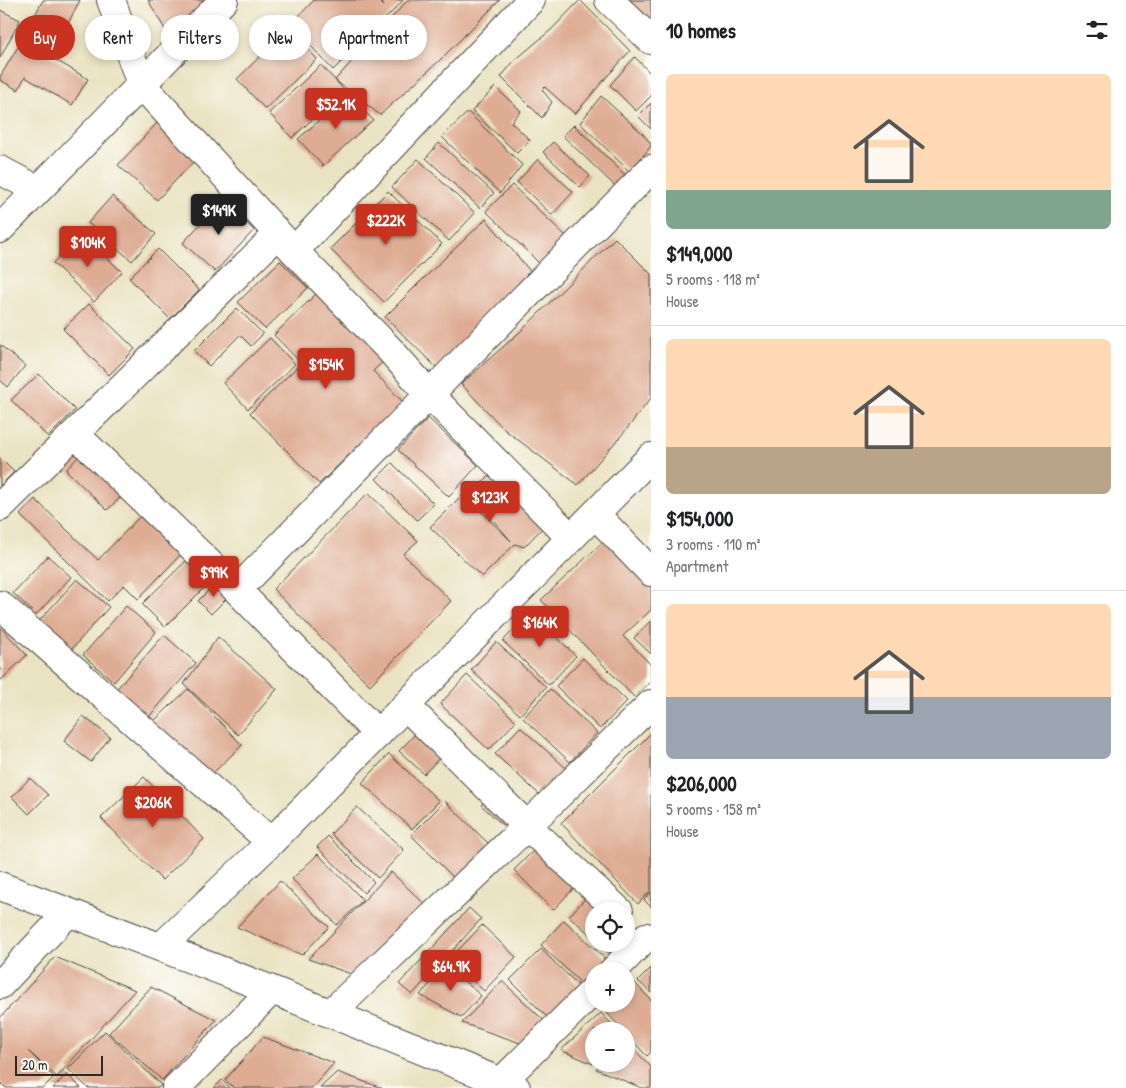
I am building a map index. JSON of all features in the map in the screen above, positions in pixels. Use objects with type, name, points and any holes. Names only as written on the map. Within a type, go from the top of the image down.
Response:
[{"type":"street","points":[[111,0],[141,84],[286,243],[391,351],[429,394],[571,538]]},
{"type":"street","points":[[0,229],[224,0]]},
{"type":"street","points":[[0,507],[75,434],[286,243],[531,0]]},
{"type":"street","points":[[609,0],[651,40]]},
{"type":"street","points":[[237,590],[651,169]]},
{"type":"street","points":[[0,170],[38,190]]},
{"type":"street","points":[[75,434],[237,590],[378,734]]},
{"type":"street","points":[[161,947],[271,842],[651,457]]},
{"type":"street","points":[[595,514],[651,572]]},
{"type":"street","points":[[0,605],[271,842]]},
{"type":"street","points":[[332,1013],[651,704]]},
{"type":"street","points":[[406,706],[527,826],[609,902]]},
{"type":"street","points":[[0,886],[332,1013],[508,1085],[585,1000]]},
{"type":"street","points":[[0,985],[68,912]]},
{"type":"street","points":[[623,962],[649,939],[635,926]]},
{"type":"street","points":[[176,1088],[272,990]]},
{"type":"building","points":[[43,0],[80,0],[72,15],[35,15]]},
{"type":"building","points":[[148,0],[205,0],[191,15],[161,15],[161,22]]},
{"type":"building","points":[[314,0],[378,0],[384,6],[380,0],[403,0],[389,15],[321,15],[321,57],[311,46],[311,15],[300,15]]},
{"type":"building","points":[[408,0],[500,0],[439,61],[380,115],[335,80],[353,60],[427,60],[427,15],[394,15]]},
{"type":"building","points":[[580,0],[630,51],[575,114],[545,87],[542,90],[552,102],[542,118],[501,77],[514,61],[552,29]]},
{"type":"building","points":[[630,0],[651,0],[651,22]]},
{"type":"building","points":[[0,10],[15,18],[15,30],[0,58]]},
{"type":"building","points":[[15,52],[15,60],[56,60],[88,79],[72,105],[25,77],[18,90],[0,80]]},
{"type":"building","points":[[311,53],[317,59],[265,109],[237,79],[256,60],[311,60]]},
{"type":"building","points":[[635,57],[651,74],[651,96],[636,111],[610,85]]},
{"type":"building","points":[[324,60],[343,60],[333,70]]},
{"type":"building","points":[[321,65],[344,90],[292,138],[269,113]]},
{"type":"building","points":[[495,87],[521,111],[511,122],[530,140],[517,153],[472,111]]},
{"type":"building","points":[[349,94],[373,120],[323,166],[298,139]]},
{"type":"building","points":[[601,96],[642,133],[651,144],[630,172],[580,123]]},
{"type":"building","points":[[651,103],[651,129],[638,116]]},
{"type":"building","points":[[468,112],[522,165],[500,193],[442,137]]},
{"type":"building","points":[[157,123],[196,159],[157,200],[118,165]]},
{"type":"building","points":[[574,125],[626,176],[616,187],[563,136]]},
{"type":"building","points":[[553,142],[590,176],[580,187],[543,152]]},
{"type":"building","points":[[439,143],[494,193],[480,208],[426,158]]},
{"type":"building","points":[[418,159],[475,213],[449,241],[392,187]]},
{"type":"building","points":[[538,159],[573,192],[552,215],[517,182]]},
{"type":"building","points":[[512,185],[566,236],[539,263],[486,211]]},
{"type":"building","points":[[388,191],[442,244],[384,302],[330,249]]},
{"type":"building","points":[[112,196],[156,234],[132,261],[88,223]]},
{"type":"building","points":[[222,200],[254,230],[215,272],[183,243]]},
{"type":"building","points":[[486,219],[530,271],[437,368],[385,317]]},
{"type":"building","points":[[81,233],[122,272],[94,302],[53,263]]},
{"type":"building","points":[[615,238],[651,274],[651,398],[578,485],[505,430],[461,384],[521,331]]},
{"type":"building","points":[[158,249],[199,290],[170,319],[129,278]]},
{"type":"building","points":[[280,261],[308,288],[265,329],[238,302]]},
{"type":"building","points":[[320,290],[387,358],[373,371],[403,402],[319,484],[250,413],[301,363],[274,335]]},
{"type":"building","points":[[89,304],[135,349],[109,375],[63,329]]},
{"type":"building","points":[[237,308],[263,334],[251,346],[240,335],[209,366],[194,351]]},
{"type":"building","points":[[270,338],[295,364],[248,409],[223,383]]},
{"type":"building","points":[[0,345],[25,366],[8,387],[0,380]]},
{"type":"building","points":[[39,374],[75,410],[48,437],[11,400]]},
{"type":"building","points":[[428,418],[478,465],[449,497],[398,450]]},
{"type":"building","points":[[80,455],[122,496],[107,510],[66,470]]},
{"type":"building","points":[[0,458],[14,472],[0,486]]},
{"type":"building","points":[[392,463],[434,504],[417,520],[376,479]]},
{"type":"building","points":[[497,468],[550,520],[524,547],[515,544],[482,577],[430,527],[463,494],[511,541],[471,494]]},
{"type":"building","points":[[368,493],[418,541],[403,554],[451,601],[370,685],[273,589]]},
{"type":"building","points":[[35,499],[98,560],[148,508],[188,547],[138,599],[124,585],[108,601],[20,515]]},
{"type":"building","points":[[608,537],[651,582],[651,610],[623,636],[651,665],[651,681],[634,697],[541,600]]},
{"type":"building","points":[[193,554],[216,576],[165,627],[142,604]]},
{"type":"building","points":[[48,556],[71,577],[36,615],[13,593]]},
{"type":"building","points":[[77,579],[109,607],[71,650],[39,621]]},
{"type":"building","points":[[218,581],[231,594],[211,614],[198,601]]},
{"type":"building","points":[[126,606],[156,632],[114,682],[83,655]]},
{"type":"building","points":[[531,612],[576,656],[549,685],[503,641]]},
{"type":"building","points":[[651,620],[651,654],[634,638]]},
{"type":"building","points":[[0,627],[27,655],[0,681]]},
{"type":"building","points":[[164,635],[196,663],[146,720],[114,692]]},
{"type":"building","points":[[218,637],[277,689],[238,735],[184,684]]},
{"type":"building","points":[[496,642],[546,687],[520,715],[471,670]]},
{"type":"building","points":[[583,658],[627,701],[600,729],[556,686]]},
{"type":"building","points":[[467,675],[516,721],[489,750],[440,704]]},
{"type":"building","points":[[188,689],[242,745],[207,779],[153,722]]},
{"type":"building","points":[[550,689],[597,733],[570,762],[523,718]]},
{"type":"building","points":[[83,716],[110,737],[91,762],[64,741]]},
{"type":"building","points":[[520,727],[566,768],[541,796],[495,754]]},
{"type":"building","points":[[421,728],[446,751],[424,774],[399,751]]},
{"type":"building","points":[[651,733],[651,890],[638,904],[561,823]]},
{"type":"building","points":[[389,754],[439,801],[412,829],[362,783]]},
{"type":"building","points":[[144,777],[204,839],[162,880],[101,818]]},
{"type":"building","points":[[30,778],[48,795],[29,814],[12,797]]},
{"type":"building","points":[[491,795],[516,818],[506,828],[481,805]]},
{"type":"building","points":[[445,801],[492,847],[457,881],[411,835]]},
{"type":"building","points":[[357,807],[404,850],[378,878],[331,834]]},
{"type":"building","points":[[328,836],[374,882],[364,893],[317,847]]},
{"type":"building","points":[[540,844],[579,883],[553,910],[514,870]]},
{"type":"building","points":[[318,854],[363,900],[337,925],[292,879]]},
{"type":"building","points":[[391,872],[432,911],[366,979],[308,959]]},
{"type":"building","points":[[280,881],[329,927],[302,955],[237,927]]},
{"type":"building","points":[[592,891],[604,902],[585,902],[585,930],[569,916]]},
{"type":"building","points":[[651,892],[651,907],[644,900]]},
{"type":"building","points":[[469,908],[481,919],[412,995],[399,984]]},
{"type":"building","points":[[564,920],[585,940],[585,952],[598,952],[609,962],[585,962],[585,987],[541,945]]},
{"type":"building","points":[[482,925],[516,957],[484,991],[450,959]]},
{"type":"building","points":[[635,930],[639,934],[635,938]]},
{"type":"building","points":[[541,949],[585,992],[554,1024],[510,980]]},
{"type":"building","points":[[609,952],[622,952],[616,958]]},
{"type":"building","points":[[55,957],[135,990],[57,1077],[28,1051],[54,1077],[43,1088],[6,1088],[0,1082],[0,1018]]},
{"type":"building","points":[[447,965],[481,996],[461,1017],[420,995]]},
{"type":"building","points":[[651,968],[651,993],[638,981]]},
{"type":"building","points":[[502,981],[553,1029],[535,1048],[462,1023]]},
{"type":"building","points":[[635,983],[651,1000],[651,1052],[647,1056],[635,1043],[635,1022],[615,1022],[606,1012],[635,1012]]},
{"type":"building","points":[[151,987],[216,1020],[162,1080],[109,1033]]},
{"type":"building","points":[[601,1013],[610,1022],[591,1022]]},
{"type":"building","points":[[585,1028],[585,1060],[561,1050]]},
{"type":"building","points":[[105,1031],[161,1085],[158,1088],[88,1088],[68,1069]]},
{"type":"building","points":[[263,1037],[334,1063],[312,1088],[234,1088],[225,1080]]},
{"type":"building","points":[[635,1050],[651,1067],[651,1088],[642,1088],[603,1072],[635,1072]]},
{"type":"building","points":[[337,1072],[382,1088],[320,1088]]},
{"type":"building","points":[[67,1074],[81,1088],[53,1088]]},
{"type":"building","points":[[222,1080],[230,1088],[214,1088]]}]
